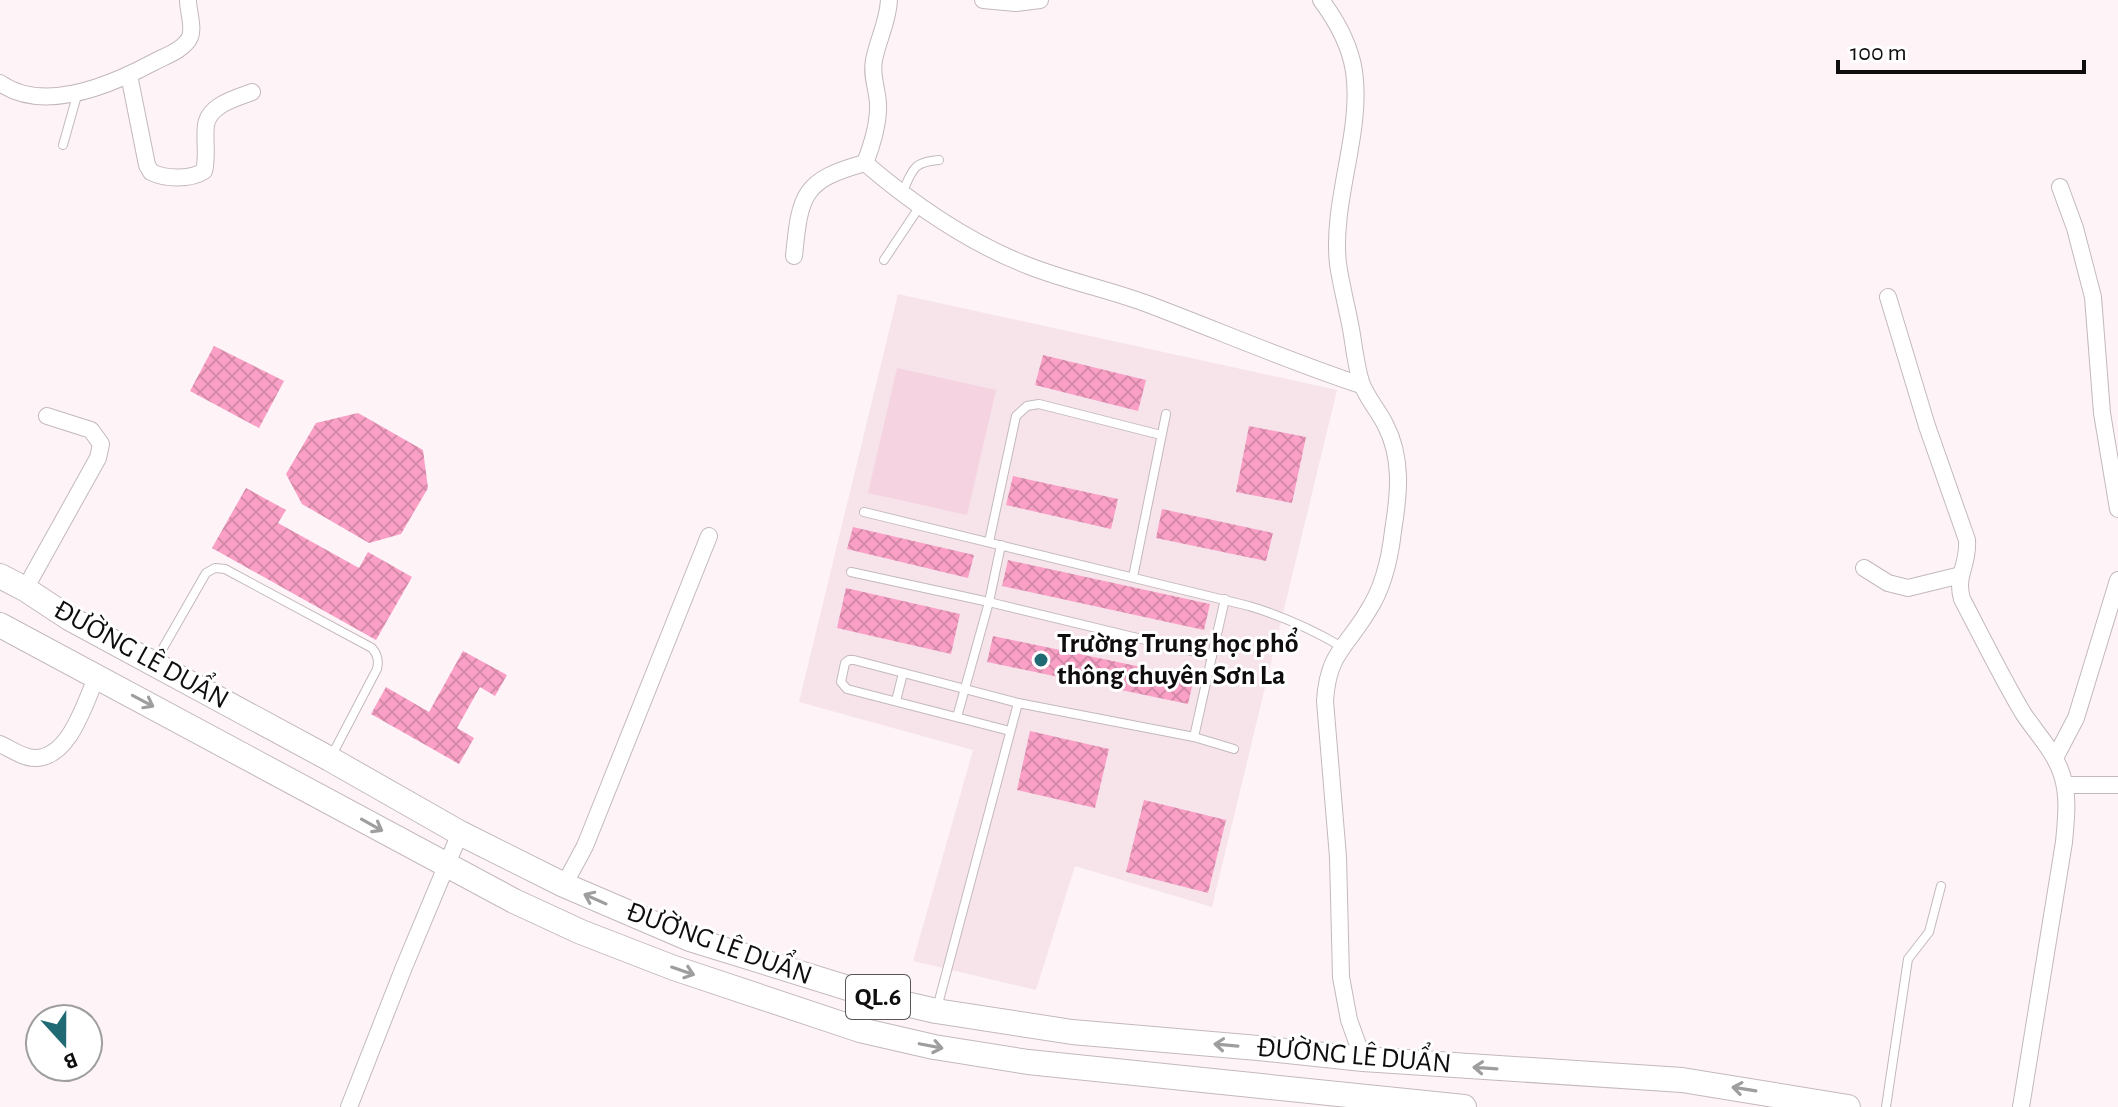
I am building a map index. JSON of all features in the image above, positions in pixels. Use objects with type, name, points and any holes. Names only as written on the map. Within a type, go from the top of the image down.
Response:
[{"type":"main road","name":"ĐƯỜNG LÊ DUẨN","points":[[0,576],[69,618],[460,833],[564,885],[690,939],[880,998],[936,1011],[1072,1032],[1363,1059],[1682,1080],[1848,1107]]},
{"type":"main road","name":"ĐƯỜNG LÊ DUẨN","points":[[0,625],[514,901],[581,932],[674,968],[860,1030],[934,1047],[1028,1062],[1464,1107]]},
{"type":"main road","points":[[1423,1104],[1427,1064]]},
{"type":"street","points":[[0,83],[7,88],[38,96],[55,95],[110,83],[129,75],[174,52],[190,38],[188,0]]},
{"type":"street","points":[[865,163],[878,112],[873,80],[874,58],[885,27],[889,0]]},
{"type":"street","points":[[983,0],[1016,3],[1040,0]]},
{"type":"street","points":[[1321,0],[1342,36],[1354,72],[1353,124],[1338,227],[1338,263],[1361,385],[1383,419],[1395,447],[1398,472],[1393,534],[1378,592],[1330,667],[1326,681],[1338,857],[1341,977],[1349,1020],[1363,1059]]},
{"type":"street","points":[[129,75],[147,165],[151,172],[170,178],[199,175],[204,171],[206,124],[212,113],[222,105],[252,92]]},
{"type":"street","points":[[865,163],[953,228],[996,252],[1026,265],[1146,304],[1361,385]]},
{"type":"street","points":[[794,256],[797,226],[809,190],[818,180],[865,163]]},
{"type":"street","points":[[2060,187],[2075,228],[2093,297],[2102,413],[2118,509]]},
{"type":"street","points":[[1888,297],[1927,426],[1967,540],[1967,560],[1959,586],[1962,599],[2023,712],[2055,758],[2065,785],[2064,842],[2021,1107]]},
{"type":"street","points":[[25,589],[98,458],[101,444],[91,430],[47,416]]},
{"type":"street","points":[[564,885],[585,846],[709,536]]},
{"type":"street","points":[[1864,568],[1888,583],[1908,588],[1961,575]]},
{"type":"street","points":[[2055,758],[2076,718],[2118,580]]},
{"type":"street","points":[[0,744],[34,758],[57,750],[67,741],[97,676]]},
{"type":"street","points":[[2065,785],[2118,785]]},
{"type":"street","points":[[349,1107],[460,833]]},
{"type":"lane","points":[[63,145],[78,91]]},
{"type":"lane","points":[[902,193],[914,167],[924,161],[939,160]]},
{"type":"lane","points":[[884,260],[921,205]]},
{"type":"lane","points":[[989,542],[1016,416],[1027,406],[1039,404],[1161,435]]},
{"type":"lane","points":[[1133,577],[1166,414]]},
{"type":"lane","points":[[864,512],[1225,599],[1283,617],[1342,647]]},
{"type":"lane","points":[[957,717],[989,602],[1001,545]]},
{"type":"lane","points":[[153,664],[206,573],[215,568],[225,569],[376,652],[377,669],[330,759]]},
{"type":"lane","points":[[851,572],[1212,656]]},
{"type":"lane","points":[[1194,737],[1225,599]]},
{"type":"lane","points":[[1010,731],[845,688],[841,682],[845,663],[854,660],[1018,703],[1194,737],[1234,749]]},
{"type":"lane","points":[[896,701],[903,673]]},
{"type":"lane","points":[[936,1011],[1018,703]]},
{"type":"lane","points":[[1886,1107],[1908,959],[1929,932],[1941,886]]},
{"type":"shaded area","name":"Trường Trung học phổ thông chuyên Sơn La","points":[[898,294],[1337,390],[1212,907],[1075,866],[1036,990],[913,961],[973,750],[799,702]]},
{"type":"shaded area","points":[[897,368],[996,390],[967,515],[868,493]]},
{"type":"building","points":[[214,346],[284,381],[259,428],[190,391]]},
{"type":"building","points":[[1043,355],[1146,380],[1138,411],[1035,385]]},
{"type":"building","points":[[358,413],[423,450],[428,488],[401,534],[369,543],[302,504],[286,474],[316,423]]},
{"type":"building","points":[[1249,426],[1306,437],[1292,503],[1236,492]]},
{"type":"building","points":[[1013,476],[1118,499],[1111,529],[1006,505]]},
{"type":"building","points":[[246,488],[286,510],[278,523],[359,568],[368,552],[412,577],[376,640],[212,548]]},
{"type":"building","points":[[1162,509],[1273,533],[1266,561],[1156,538]]},
{"type":"building","points":[[853,527],[974,555],[968,578],[847,549]]},
{"type":"building","points":[[1008,560],[1210,604],[1204,630],[1002,586]]},
{"type":"building","points":[[846,588],[960,614],[951,654],[837,628]]},
{"type":"building","points":[[993,636],[1194,678],[1188,704],[987,662]]},
{"type":"building","points":[[463,651],[507,675],[495,696],[480,687],[457,728],[474,738],[459,764],[371,714],[386,687],[429,712]]},
{"type":"building","points":[[1030,731],[1109,749],[1095,808],[1017,790]]},
{"type":"building","points":[[1144,800],[1226,820],[1208,893],[1126,872]]},
{"type":"place","name":"Trường Trung học phổ thông chuyên Sơn La","points":[[1041,660]]}]
